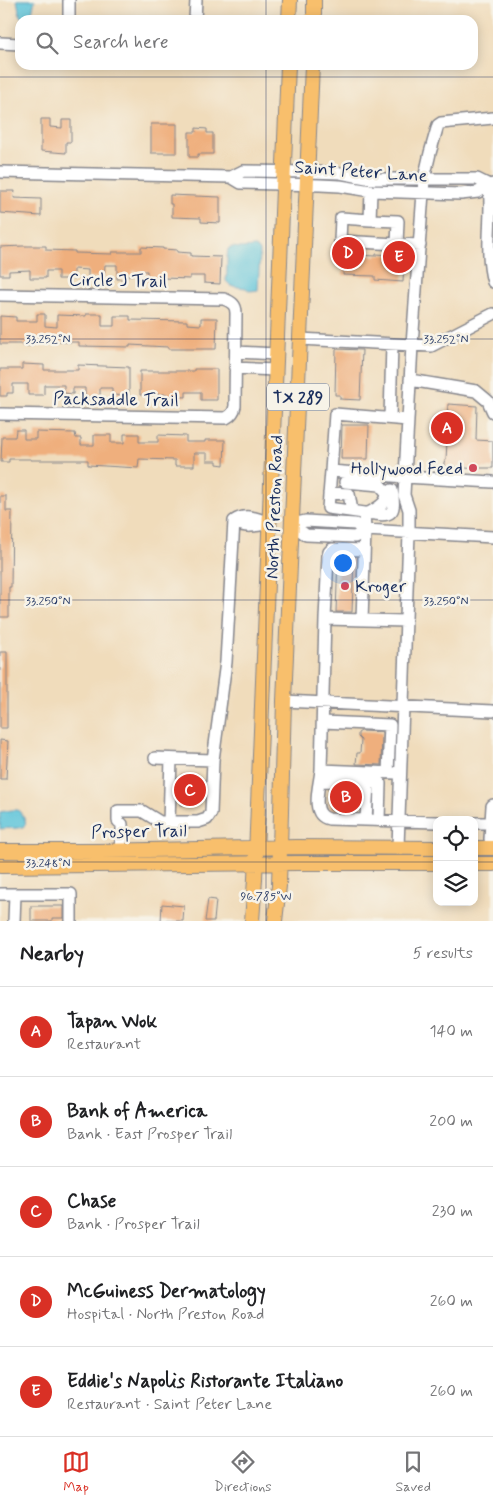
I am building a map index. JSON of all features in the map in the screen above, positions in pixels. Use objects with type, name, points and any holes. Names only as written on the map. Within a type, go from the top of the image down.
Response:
[{"type":"main road","points":[[290,0],[290,15]]},
{"type":"main road","points":[[314,0],[314,15]]},
{"type":"main road","name":"North Preston Road","points":[[252,921],[256,863],[288,70]]},
{"type":"main road","name":"North Preston Road","points":[[275,921],[279,886],[284,701],[312,70]]},
{"type":"main road","points":[[269,523],[292,524]]},
{"type":"main road","name":"Prosper Trail","points":[[0,851],[256,847],[433,848]]},
{"type":"main road","points":[[478,848],[493,848]]},
{"type":"main road","name":"Prosper Trail","points":[[0,866],[433,863]]},
{"type":"main road","points":[[478,864],[493,864]]},
{"type":"street","points":[[69,0],[69,15]]},
{"type":"street","points":[[195,15],[196,0]]},
{"type":"street","points":[[0,44],[15,44]]},
{"type":"street","points":[[398,847],[409,533],[409,510],[404,495],[412,345],[424,180],[438,125],[441,123],[493,118]]},
{"type":"street","name":"Saint Peter Lane","points":[[0,172],[231,177],[243,171],[284,178],[307,178],[340,173],[372,179],[477,179],[491,184]]},
{"type":"street","name":"Saint Peter Lane","points":[[307,178],[371,191],[423,193],[461,194],[478,192],[491,184]]},
{"type":"street","points":[[491,184],[488,243],[490,271],[493,282]]},
{"type":"street","points":[[370,220],[371,191]]},
{"type":"street","points":[[397,244],[398,221],[341,218],[340,241],[397,244],[420,245]]},
{"type":"street","name":"Circle J Trail","points":[[0,294],[224,299],[231,301],[236,308],[236,352]]},
{"type":"street","points":[[300,339],[431,346],[493,314]]},
{"type":"street","points":[[390,418],[392,344]]},
{"type":"street","points":[[275,370],[236,368],[236,352],[276,354]]},
{"type":"street","name":"Packsaddle Trail","points":[[0,414],[220,419],[230,416],[234,412],[236,368]]},
{"type":"street","points":[[410,380],[476,391],[488,402],[493,412]]},
{"type":"street","points":[[386,475],[394,500],[393,509],[390,514],[386,516],[328,508],[329,493],[336,479],[335,414],[408,420]]},
{"type":"street","points":[[336,479],[386,475],[493,482]]},
{"type":"street","points":[[336,479],[380,485],[387,492],[387,499],[384,504],[362,512]]},
{"type":"street","points":[[362,512],[365,530],[362,620]]},
{"type":"street","points":[[119,850],[122,838],[122,824],[118,821],[118,811],[142,812],[160,822],[198,822],[207,819],[209,816],[212,809],[213,760],[226,662],[234,521],[240,525],[255,526],[269,523]]},
{"type":"street","points":[[292,524],[308,535],[355,537],[365,530],[493,537]]},
{"type":"street","points":[[364,550],[337,548],[329,552],[324,619],[323,722],[318,811],[323,817],[329,819],[433,822]]},
{"type":"street","points":[[324,619],[406,620]]},
{"type":"street","points":[[284,701],[493,711]]},
{"type":"street","points":[[323,722],[390,725],[388,773]]},
{"type":"street","points":[[155,758],[213,760]]},
{"type":"street","points":[[169,822],[171,759]]},
{"type":"street","points":[[321,775],[401,773]]},
{"type":"street","points":[[321,775],[380,784],[379,820]]},
{"type":"street","points":[[366,820],[368,783]]},
{"type":"street","points":[[493,804],[490,839],[493,843]]},
{"type":"street","points":[[478,823],[491,823]]},
{"type":"street","points":[[0,894],[71,894],[71,921]]},
{"type":"street","points":[[14,921],[15,894]]},
{"type":"water","points":[[17,0],[35,0],[31,15],[20,15]]},
{"type":"water","points":[[232,247],[255,247],[260,251],[258,290],[250,291],[246,288],[231,286],[226,281],[228,249]]},
{"type":"water","points":[[18,810],[24,817],[25,826],[0,829],[0,812]]},
{"type":"building","points":[[41,119],[50,119],[50,127],[62,128],[62,120],[71,120],[71,142],[66,142],[66,153],[41,151]]},
{"type":"building","points":[[151,124],[177,124],[177,153],[151,153]]},
{"type":"building","points":[[196,128],[207,129],[207,133],[213,133],[213,154],[198,154],[198,157],[189,157],[189,132],[196,132]]},
{"type":"building","points":[[0,191],[15,191],[14,198],[41,199],[41,216],[0,213]]},
{"type":"building","points":[[170,195],[220,197],[220,223],[201,222],[201,218],[172,217]]},
{"type":"building","points":[[46,246],[46,250],[75,251],[75,253],[112,254],[112,252],[141,252],[141,247],[163,248],[191,253],[191,256],[221,257],[220,284],[204,283],[204,276],[190,276],[190,279],[163,278],[163,280],[147,280],[147,271],[133,271],[133,275],[127,275],[127,279],[117,279],[117,265],[105,265],[104,278],[88,277],[88,270],[74,269],[74,279],[58,279],[58,271],[46,271],[46,278],[30,278],[30,270],[9,271],[9,275],[0,275],[0,247]]},
{"type":"building","points":[[342,249],[355,249],[355,255],[376,256],[376,254],[407,253],[406,263],[404,263],[403,282],[375,280],[375,276],[343,275],[344,259],[342,258]]},
{"type":"building","points":[[37,314],[45,314],[45,326],[57,327],[57,315],[86,316],[86,314],[102,314],[102,326],[114,326],[114,316],[130,316],[130,320],[187,321],[187,324],[201,325],[201,318],[217,318],[216,349],[168,349],[168,347],[130,345],[130,347],[79,346],[79,342],[32,342],[32,346],[0,344],[0,316],[16,317],[16,321],[37,321]]},
{"type":"building","points":[[336,349],[362,350],[360,400],[340,399],[340,395],[335,395]]},
{"type":"building","points":[[22,364],[44,365],[44,370],[78,370],[78,365],[129,367],[129,396],[112,395],[112,388],[100,388],[100,397],[85,397],[85,388],[73,388],[73,394],[64,393],[64,385],[44,385],[44,395],[28,395],[28,384],[13,384],[13,393],[7,393],[7,396],[0,396],[0,369],[22,369]]},
{"type":"building","points":[[194,369],[217,369],[217,400],[201,400],[201,392],[186,392],[186,397],[167,396],[167,394],[140,395],[140,371],[194,371]]},
{"type":"building","points":[[448,404],[477,406],[476,440],[493,441],[493,468],[453,467],[446,469],[444,466],[447,442],[445,426],[447,426]]},
{"type":"building","points":[[342,425],[369,425],[368,459],[341,459]]},
{"type":"building","points":[[16,430],[24,430],[24,439],[36,439],[36,432],[75,433],[76,438],[81,438],[81,445],[94,445],[94,435],[111,435],[111,443],[124,443],[124,434],[139,434],[139,442],[158,442],[158,435],[186,436],[186,442],[225,440],[224,465],[217,464],[217,461],[207,461],[207,453],[194,453],[194,466],[175,466],[175,460],[139,459],[138,468],[88,465],[88,460],[9,459],[9,462],[1,462],[2,437],[15,437]]},
{"type":"building","points":[[0,496],[6,496],[6,511],[12,511],[9,617],[0,617]]},
{"type":"building","name":"Kroger","points":[[338,557],[354,558],[352,612],[336,612]]},
{"type":"building","points":[[0,652],[7,652],[7,728],[0,728]]},
{"type":"building","points":[[361,731],[382,732],[381,765],[356,764],[357,753],[360,753],[361,740],[358,737],[358,733]]},
{"type":"building","points":[[0,740],[8,741],[6,779],[0,779]]},
{"type":"building","points":[[181,775],[198,775],[197,805],[181,805]]},
{"type":"building","points":[[333,789],[360,790],[359,803],[356,803],[356,810],[330,810],[330,791],[333,791]]},
{"type":"building","points":[[208,899],[216,900],[214,921],[205,921]]},
{"type":"building","points":[[162,904],[184,906],[183,921],[161,921]]},
{"type":"building","points":[[31,906],[64,906],[64,918],[52,918],[52,921],[31,921]]},
{"type":"place","name":"McGuiness Dermatology","points":[[348,253]]},
{"type":"place","name":"Eddie's Napolis Ristorante Italiano","points":[[399,257]]},
{"type":"place","name":"Tapan Wok","points":[[447,428]]},
{"type":"place","name":"Hollywood Feed","points":[[473,468]]},
{"type":"place","name":"Kroger","points":[[345,586]]},
{"type":"place","name":"Chase","points":[[190,790]]},
{"type":"place","name":"Bank of America","points":[[346,797]]}]
